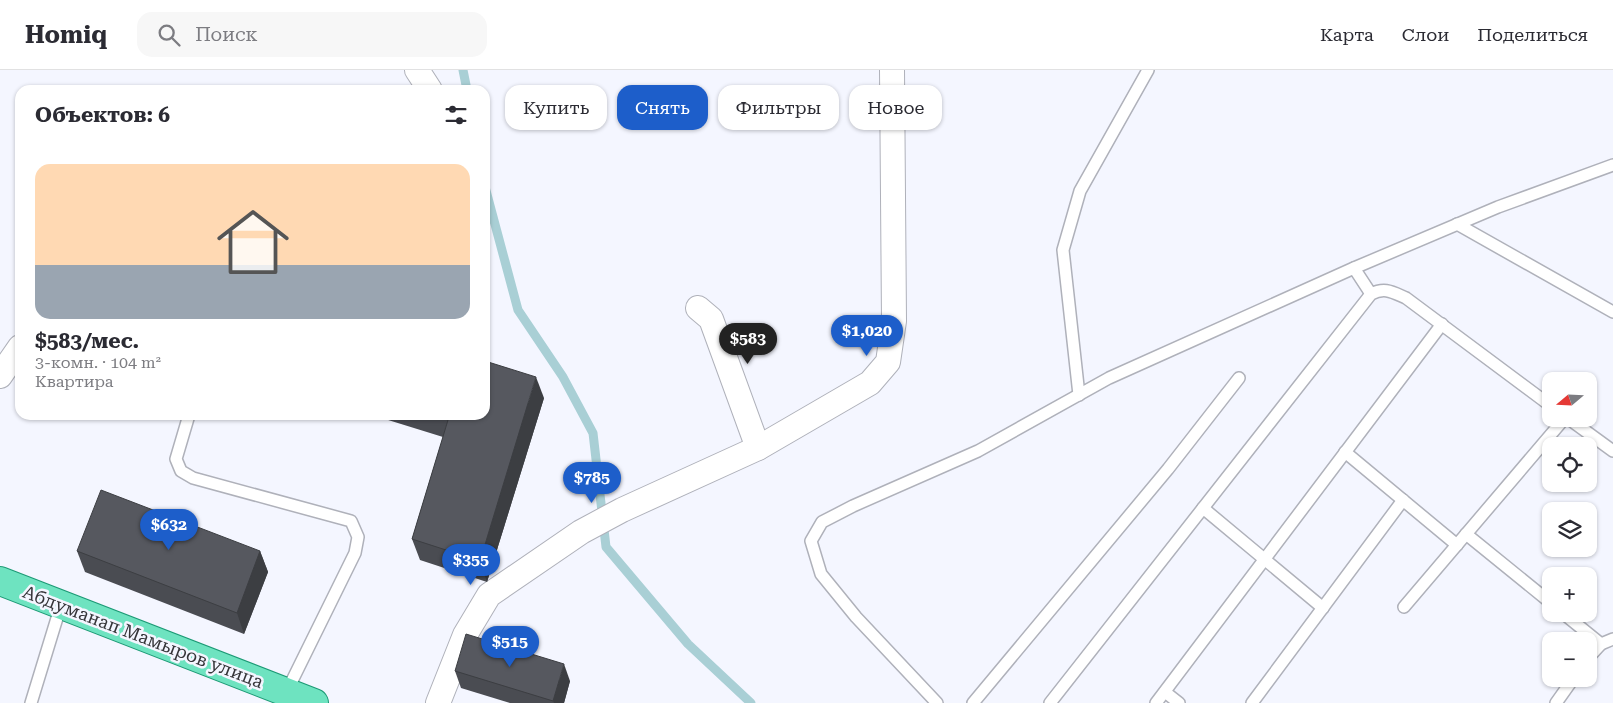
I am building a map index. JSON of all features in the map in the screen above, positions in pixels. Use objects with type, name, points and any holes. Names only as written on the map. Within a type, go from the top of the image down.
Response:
[{"type":"main road","name":"Абдуманап Мамыров улица","points":[[0,581],[61,604],[284,698],[314,703]]},
{"type":"street","points":[[416,70],[426,85]]},
{"type":"street","points":[[438,703],[465,635],[489,595],[580,532],[622,510],[758,448],[870,382],[888,362],[894,321],[892,70]]},
{"type":"street","points":[[698,308],[711,319],[758,448]]},
{"type":"street","points":[[0,376],[15,354]]},
{"type":"lane","points":[[1079,395],[1064,250],[1080,191],[1148,70]]},
{"type":"lane","points":[[938,703],[856,617],[821,574],[811,541],[822,522],[853,506],[978,451],[1109,378],[1457,224],[1613,165]]},
{"type":"lane","points":[[1457,224],[1613,312]]},
{"type":"lane","points":[[1354,268],[1371,294]]},
{"type":"lane","points":[[1050,703],[1371,294],[1379,290],[1393,292],[1406,298],[1542,399]]},
{"type":"lane","points":[[1156,703],[1442,324]]},
{"type":"lane","points":[[973,703],[1168,469],[1239,378]]},
{"type":"lane","points":[[188,420],[176,459],[181,471],[193,478],[351,521],[358,538],[355,553],[284,698]]},
{"type":"lane","points":[[1404,607],[1556,428]]},
{"type":"lane","points":[[1581,428],[1613,451]]},
{"type":"lane","points":[[1345,452],[1457,545]]},
{"type":"lane","points":[[1252,703],[1403,500]]},
{"type":"lane","points":[[1203,508],[1323,608]]},
{"type":"lane","points":[[1466,534],[1542,596]]},
{"type":"lane","points":[[31,703],[61,604]]},
{"type":"lane","points":[[1574,622],[1601,644]]},
{"type":"lane","points":[[1597,649],[1601,644],[1613,639]]},
{"type":"lane","points":[[1556,703],[1567,687]]},
{"type":"lane","points":[[1165,692],[1179,703]]},
{"type":"building","points":[[490,363],[536,377],[480,561],[412,539],[448,420],[490,420]]},
{"type":"building","points":[[101,490],[260,551],[237,613],[77,551]]},
{"type":"building","points":[[466,634],[564,664],[553,701],[455,671]]},
{"type":"waterway","points":[[463,70],[466,85]]},
{"type":"waterway","points":[[490,206],[518,310],[563,377],[593,433],[606,547],[688,644],[751,703]]}]
